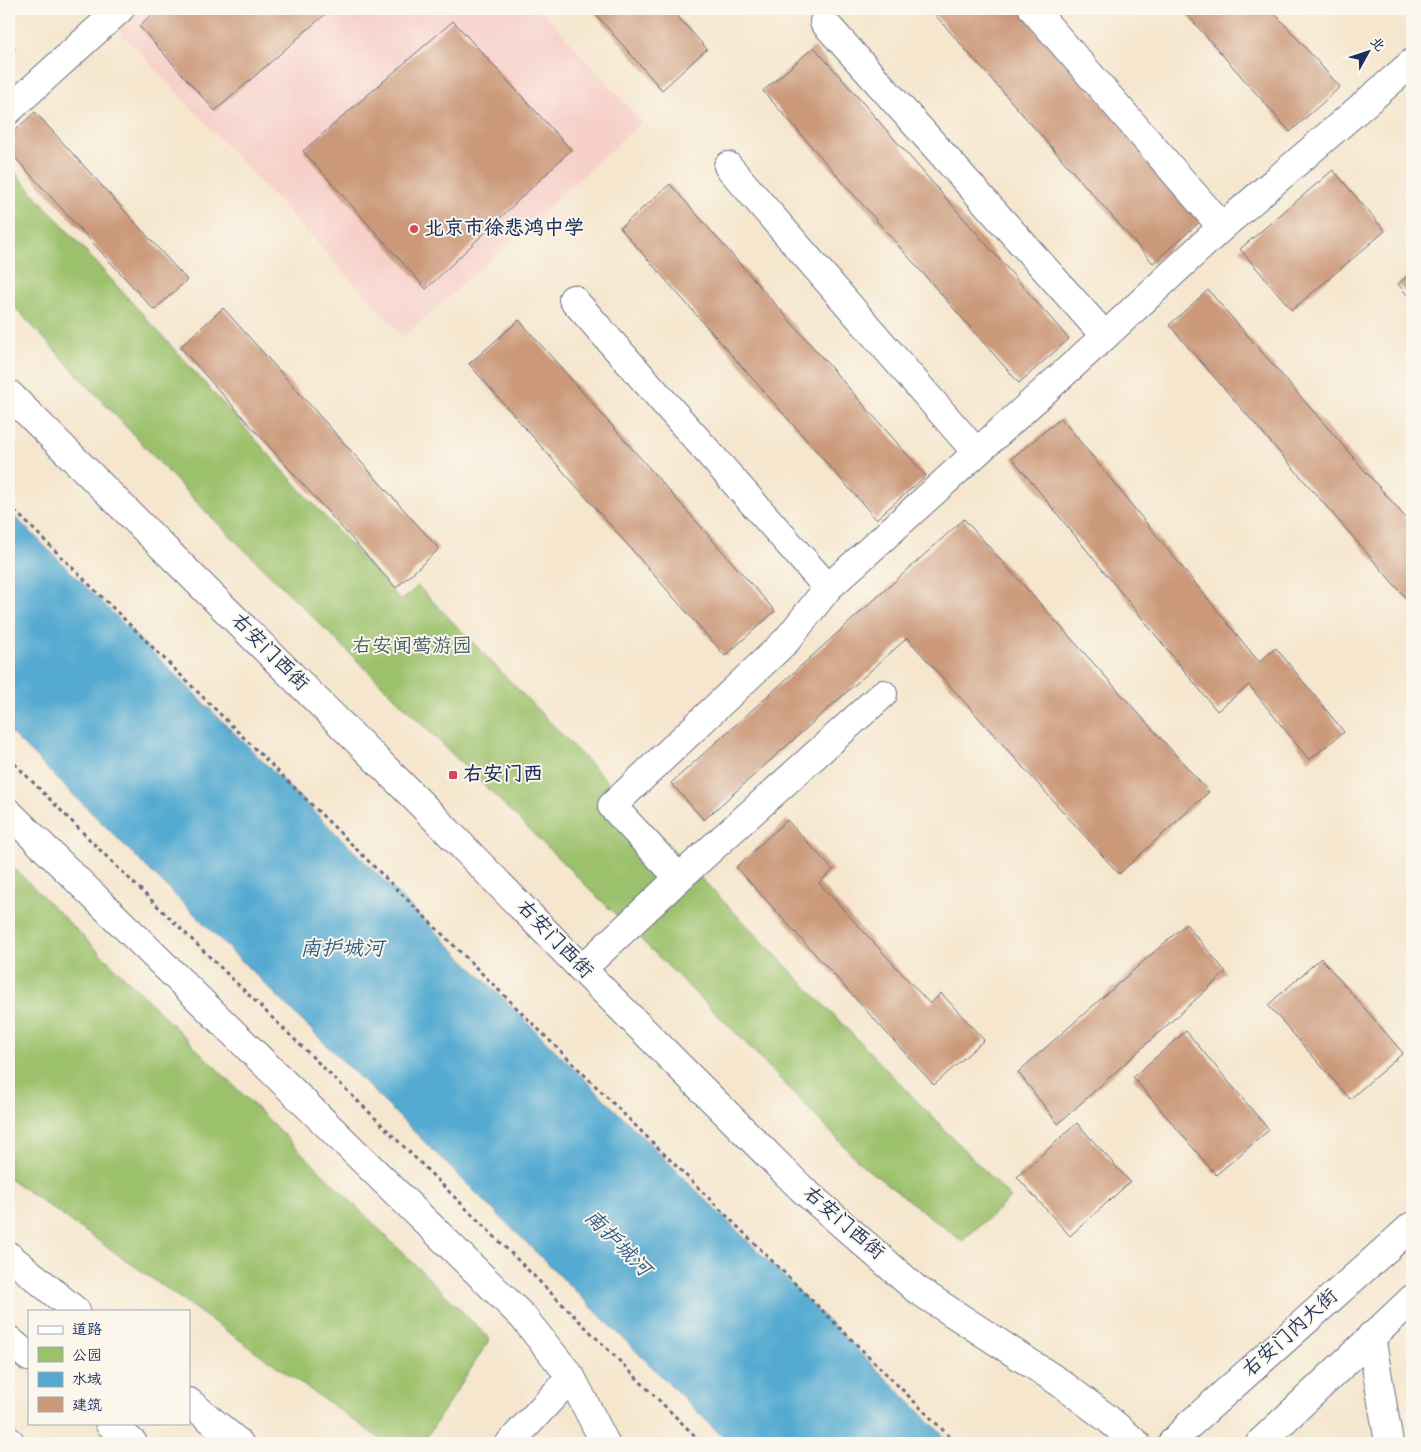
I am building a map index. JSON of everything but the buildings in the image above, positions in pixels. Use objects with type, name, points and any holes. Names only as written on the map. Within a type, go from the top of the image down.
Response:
[{"type":"main road","points":[[9,110],[120,9]]},
{"type":"main road","points":[[1034,9],[1222,226]]},
{"type":"main road","points":[[824,22],[1105,336]]},
{"type":"main road","points":[[679,878],[612,806],[787,640],[828,588],[1105,336],[1222,226],[1412,63]]},
{"type":"main road","points":[[728,166],[976,452]]},
{"type":"main road","points":[[573,299],[828,588]]},
{"type":"main road","name":"右安门西街","points":[[9,394],[419,802],[582,969],[801,1188],[916,1289],[1060,1382],[1136,1443]]},
{"type":"main road","points":[[582,969],[679,878],[884,694]]},
{"type":"main road","points":[[9,813],[523,1317],[571,1377],[606,1443]]},
{"type":"main road","name":"右安门内大街","points":[[1172,1443],[1189,1425],[1412,1226]]},
{"type":"main road","points":[[9,1256],[75,1310]]},
{"type":"main road","points":[[1260,1443],[1412,1299]]},
{"type":"main road","points":[[1371,1336],[1389,1443]]},
{"type":"main road","points":[[9,1340],[28,1356]]},
{"type":"main road","points":[[510,1443],[571,1377]]},
{"type":"main road","points":[[190,1403],[239,1443]]},
{"type":"main road","points":[[110,1424],[133,1443]]},
{"type":"path","points":[[9,506],[956,1443]]},
{"type":"path","points":[[9,758],[702,1443]]},
{"type":"shaded area","name":"北京市徐悲鸿中学","points":[[138,9],[540,9],[642,122],[404,337],[117,28]]},
{"type":"green space","name":"右安闻莺游园","points":[[9,166],[401,601],[418,586],[1011,1198],[962,1241],[863,1166],[741,1038],[198,504],[9,301]]},
{"type":"green space","points":[[9,863],[490,1339],[423,1443],[386,1443],[9,1178]]},
{"type":"water","name":"南护城河","points":[[9,511],[951,1443],[729,1443],[9,731]]},
{"type":"place","name":"北京市徐悲鸿中学","points":[[414,229]]},
{"type":"place","name":"右安门西","points":[[453,775]]}]
